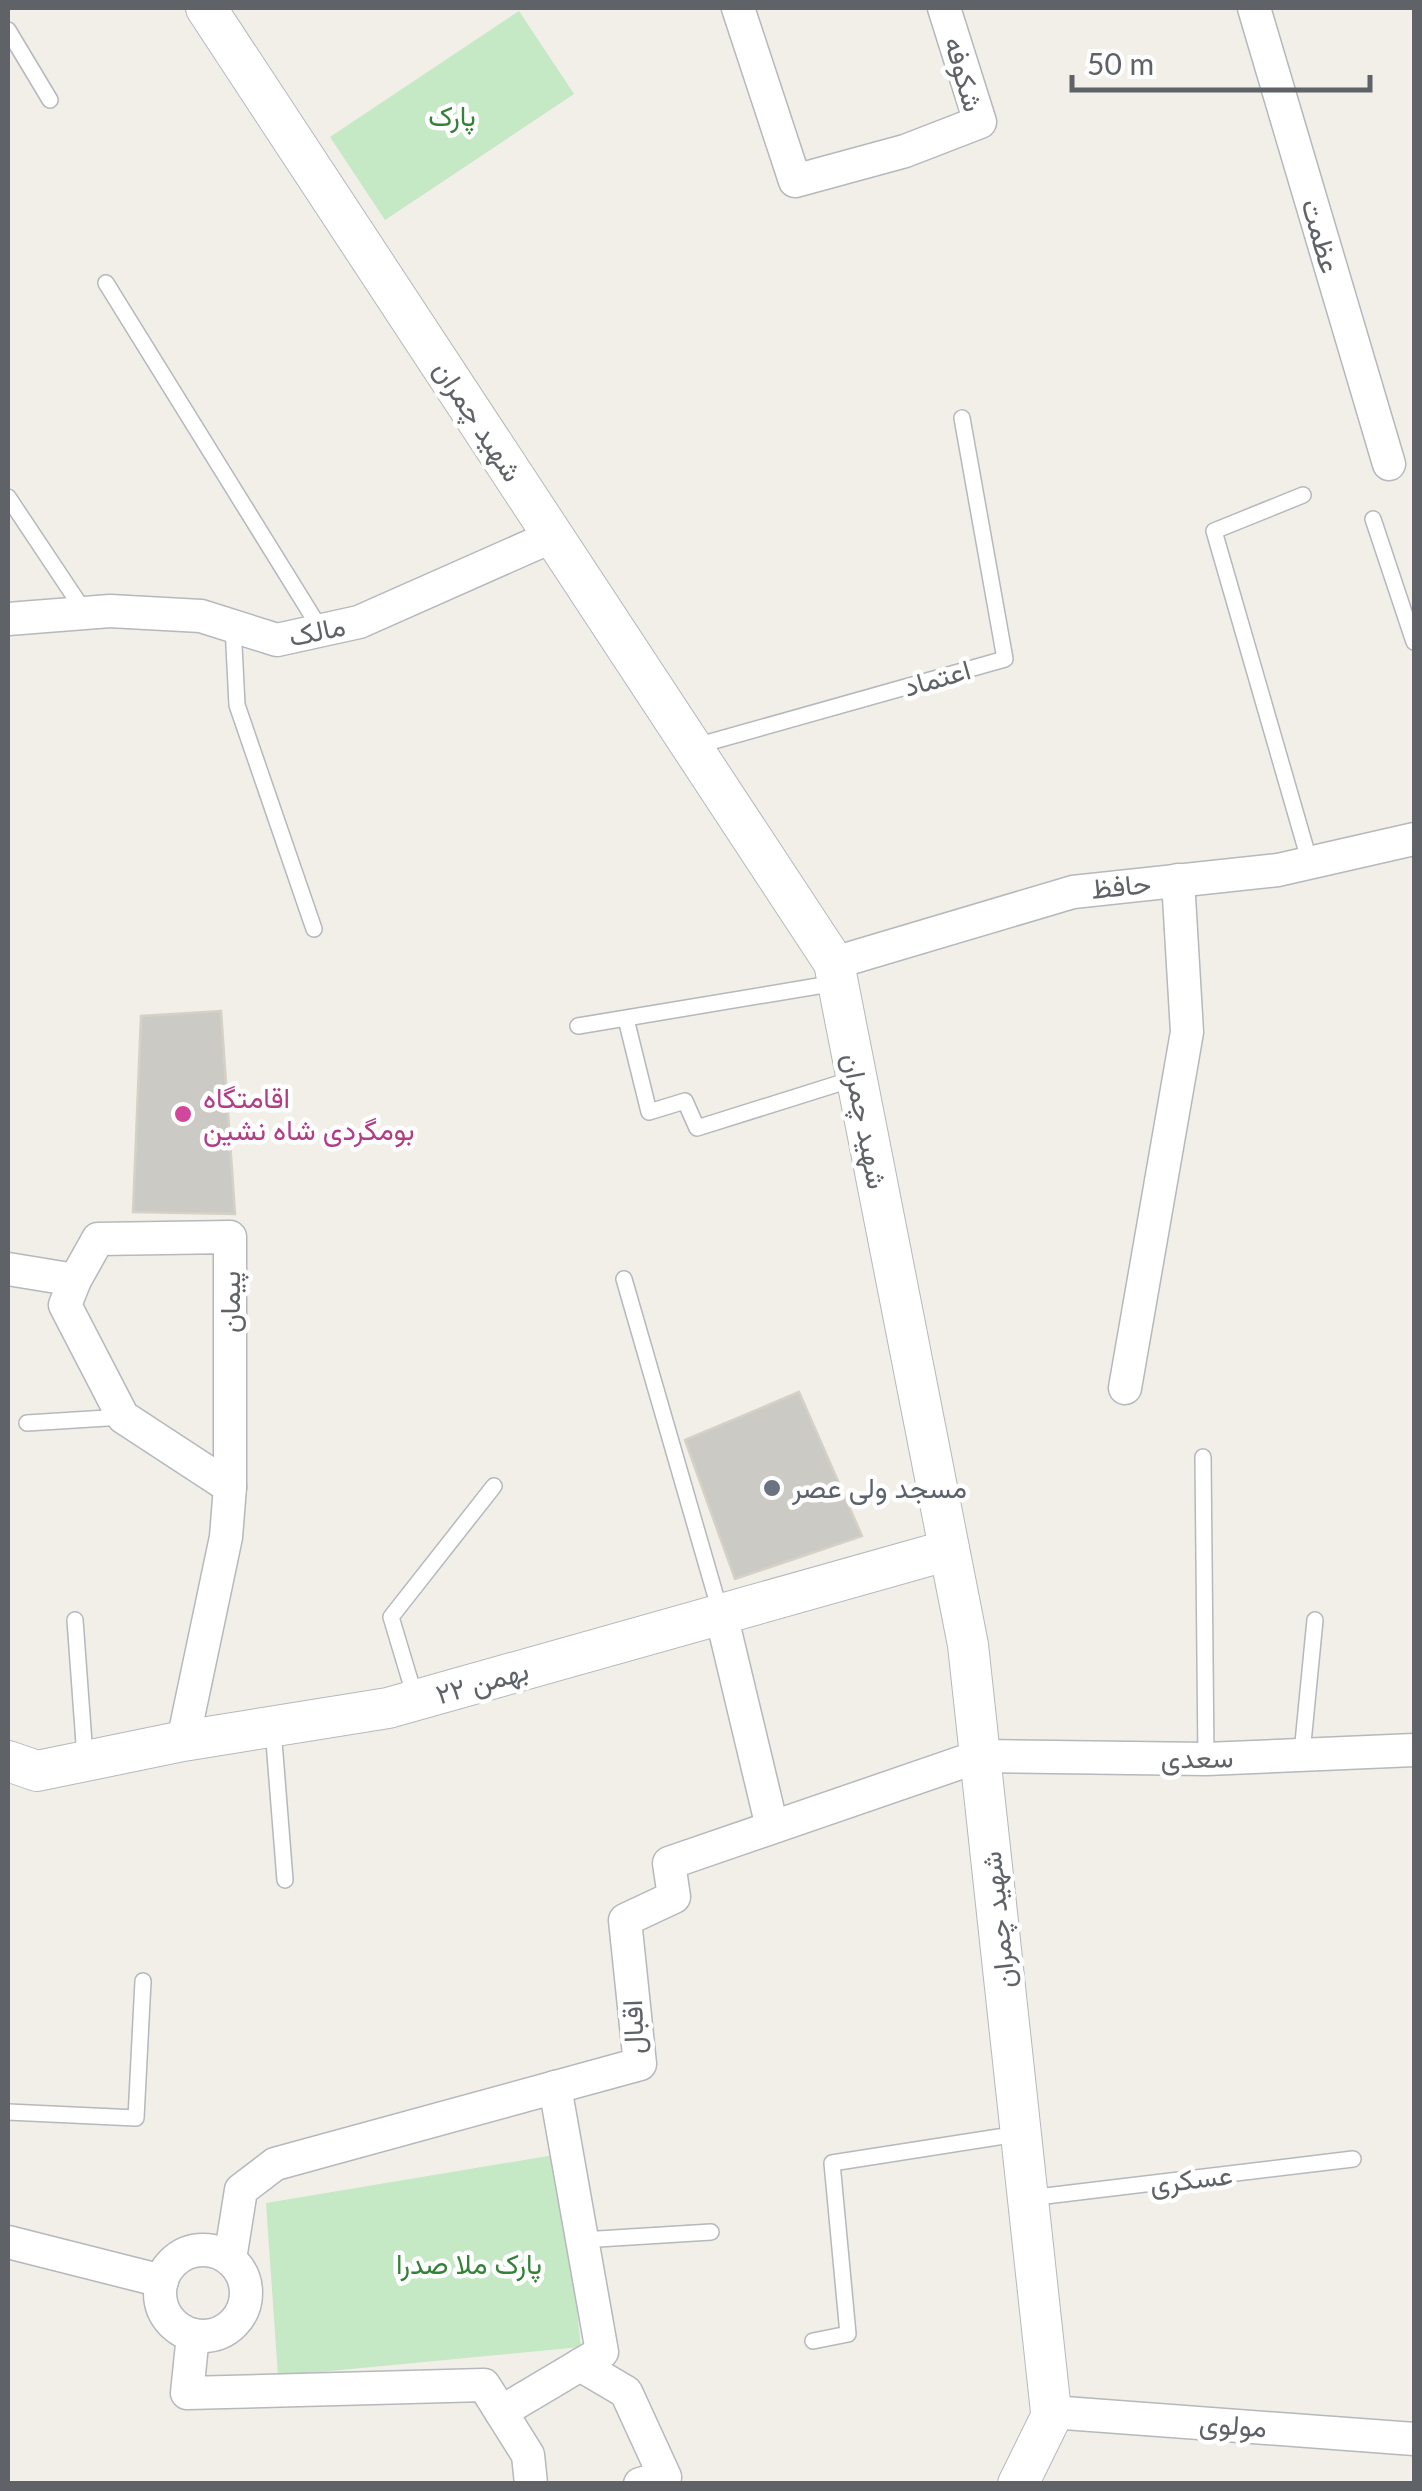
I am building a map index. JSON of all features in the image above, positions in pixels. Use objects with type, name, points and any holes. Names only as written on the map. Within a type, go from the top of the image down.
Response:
[{"type":"street","name":"شهید چمران","points":[[206,8],[836,972],[968,1645],[1051,2412]]},
{"type":"street","name":"شکوفه","points":[[738,8],[795,180],[904,151],[980,122],[944,8]]},
{"type":"street","name":"عظمت","points":[[1254,8],[1389,464]]},
{"type":"street","name":"مالک","points":[[8,619],[110,612],[200,616],[276,640],[359,622],[553,536]]},
{"type":"street","name":"حافظ","points":[[836,972],[1073,892],[1278,870],[1414,839]]},
{"type":"street","points":[[1124,1388],[1187,1032],[1178,880]]},
{"type":"street","name":"پیمان","points":[[75,1280],[98,1239],[230,1237],[230,1487],[226,1536],[184,1741]]},
{"type":"street","points":[[8,1268],[75,1280],[65,1305],[123,1417],[230,1487]]},
{"type":"street","name":"۲۲ بهمن","points":[[8,1761],[37,1771],[416,1700],[949,1550]]},
{"type":"street","points":[[721,1614],[772,1827]]},
{"type":"street","name":"سعدی","points":[[980,1756],[1206,1759],[1414,1750]]},
{"type":"street","name":"اقبال","points":[[230,2259],[240,2190],[275,2164],[640,2064],[625,1920],[674,1897],[669,1863],[980,1756]]},
{"type":"street","points":[[501,2412],[602,2352],[556,2087]]},
{"type":"street","points":[[8,2242],[162,2281]]},
{"type":"street","points":[[190,2252],[218,2252],[230,2259],[246,2284],[243,2312],[222,2332],[208,2336],[180,2330],[162,2308],[162,2281],[168,2268],[190,2252]]},
{"type":"street","points":[[193,2335],[187,2393],[484,2385],[528,2455],[532,2484]]},
{"type":"street","points":[[580,2365],[626,2392],[665,2477],[640,2484]]},
{"type":"street","points":[[1018,2484],[1051,2412]]},
{"type":"street","name":"مولوی","points":[[1051,2412],[1414,2439]]},
{"type":"lane","points":[[8,30],[50,100]]},
{"type":"lane","points":[[106,283],[321,630]]},
{"type":"lane","name":"اعتماد","points":[[692,747],[1005,659],[962,418]]},
{"type":"lane","points":[[1304,496],[1214,532],[1310,863]]},
{"type":"lane","points":[[8,498],[86,614]]},
{"type":"lane","points":[[1373,519],[1414,642]]},
{"type":"lane","points":[[233,626],[237,705],[314,929]]},
{"type":"lane","points":[[578,1026],[836,972]]},
{"type":"lane","points":[[626,1019],[649,1112],[685,1100],[697,1128],[857,1078]]},
{"type":"lane","points":[[624,1279],[721,1614]]},
{"type":"lane","points":[[26,1424],[123,1417]]},
{"type":"lane","points":[[1204,1457],[1206,1759]]},
{"type":"lane","points":[[416,1700],[391,1618],[494,1486]]},
{"type":"lane","points":[[75,1620],[86,1761]]},
{"type":"lane","points":[[1302,1753],[1315,1620]]},
{"type":"lane","points":[[272,1729],[285,1880]]},
{"type":"lane","points":[[8,2112],[136,2118],[144,1981]]},
{"type":"lane","points":[[813,2340],[848,2334],[832,2163],[1022,2133]]},
{"type":"lane","name":"عسکری","points":[[1028,2198],[1354,2159]]},
{"type":"lane","points":[[582,2240],[710,2232]]},
{"type":"green space","name":"پارک","points":[[519,11],[574,94],[385,220],[330,137]]},
{"type":"green space","name":"پارک ملا صدرا","points":[[560,2154],[581,2347],[278,2376],[266,2203]]},
{"type":"building","name":"اقامتگاه بومگردی شاه نشین","points":[[221,1011],[235,1214],[133,1212],[141,1016]]},
{"type":"building","name":"مسجد ولی عصر","points":[[799,1392],[862,1536],[735,1579],[685,1440]]},
{"type":"place","name":"اقامتگاه بومگردی شاه نشین","points":[[183,1114]]},
{"type":"place","name":"مسجد ولی عصر","points":[[772,1488]]}]
